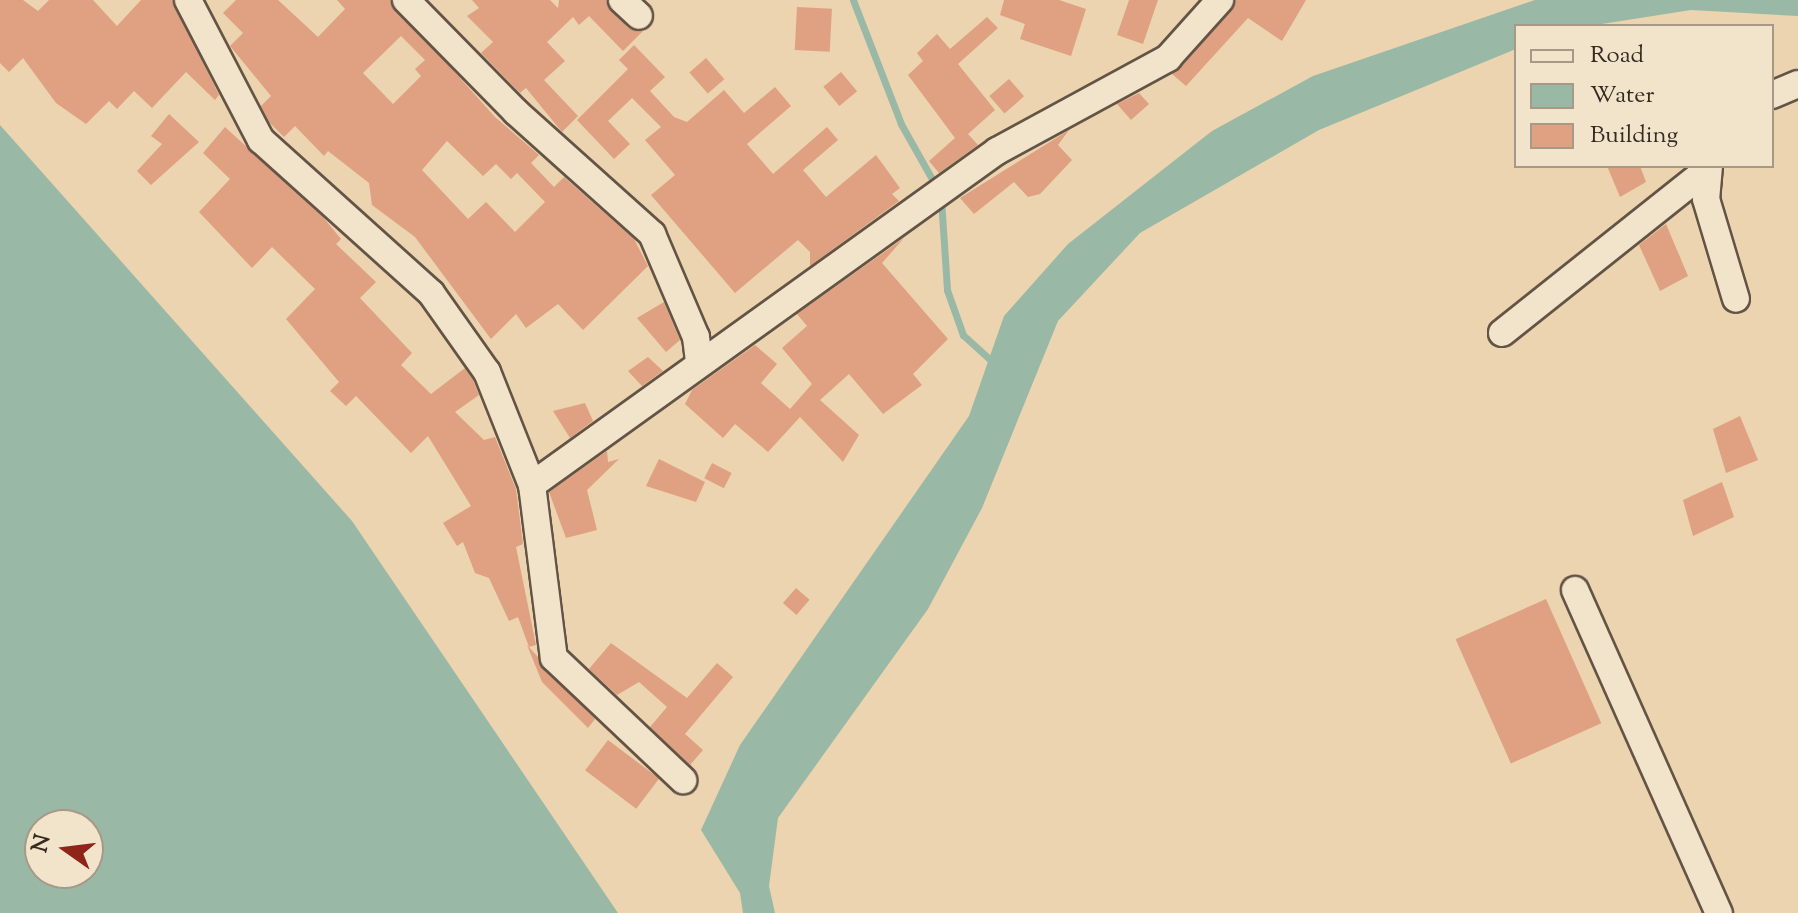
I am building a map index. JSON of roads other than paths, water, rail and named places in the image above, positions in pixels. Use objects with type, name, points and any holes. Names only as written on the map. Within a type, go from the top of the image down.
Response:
[{"type":"street","points":[[188,0],[261,140],[400,263],[465,338],[511,423],[532,485],[554,658],[683,780]]},
{"type":"street","points":[[406,0],[516,112],[652,234],[696,337],[699,362]]},
{"type":"street","points":[[532,485],[699,362],[997,151],[1168,58],[1220,0]]},
{"type":"street","points":[[1774,94],[1798,84]]},
{"type":"street","points":[[1708,168],[1706,199],[1736,299]]},
{"type":"street","points":[[1502,333],[1708,168]]},
{"type":"street","points":[[1575,590],[1719,913]]},
{"type":"water","points":[[1535,0],[1798,0],[1798,16],[1691,10],[1602,24],[1514,24],[1514,50],[1319,130],[1140,233],[1058,321],[982,508],[928,609],[778,818],[769,886],[775,913],[743,913],[740,893],[701,830],[740,745],[969,416],[1004,316],[1068,244],[1212,131],[1313,76]]},
{"type":"water","points":[[0,125],[352,521],[618,913],[0,913]]},
{"type":"waterway","points":[[853,0],[901,124],[937,188]]},
{"type":"waterway","points":[[941,199],[947,290],[963,335],[995,364]]}]
